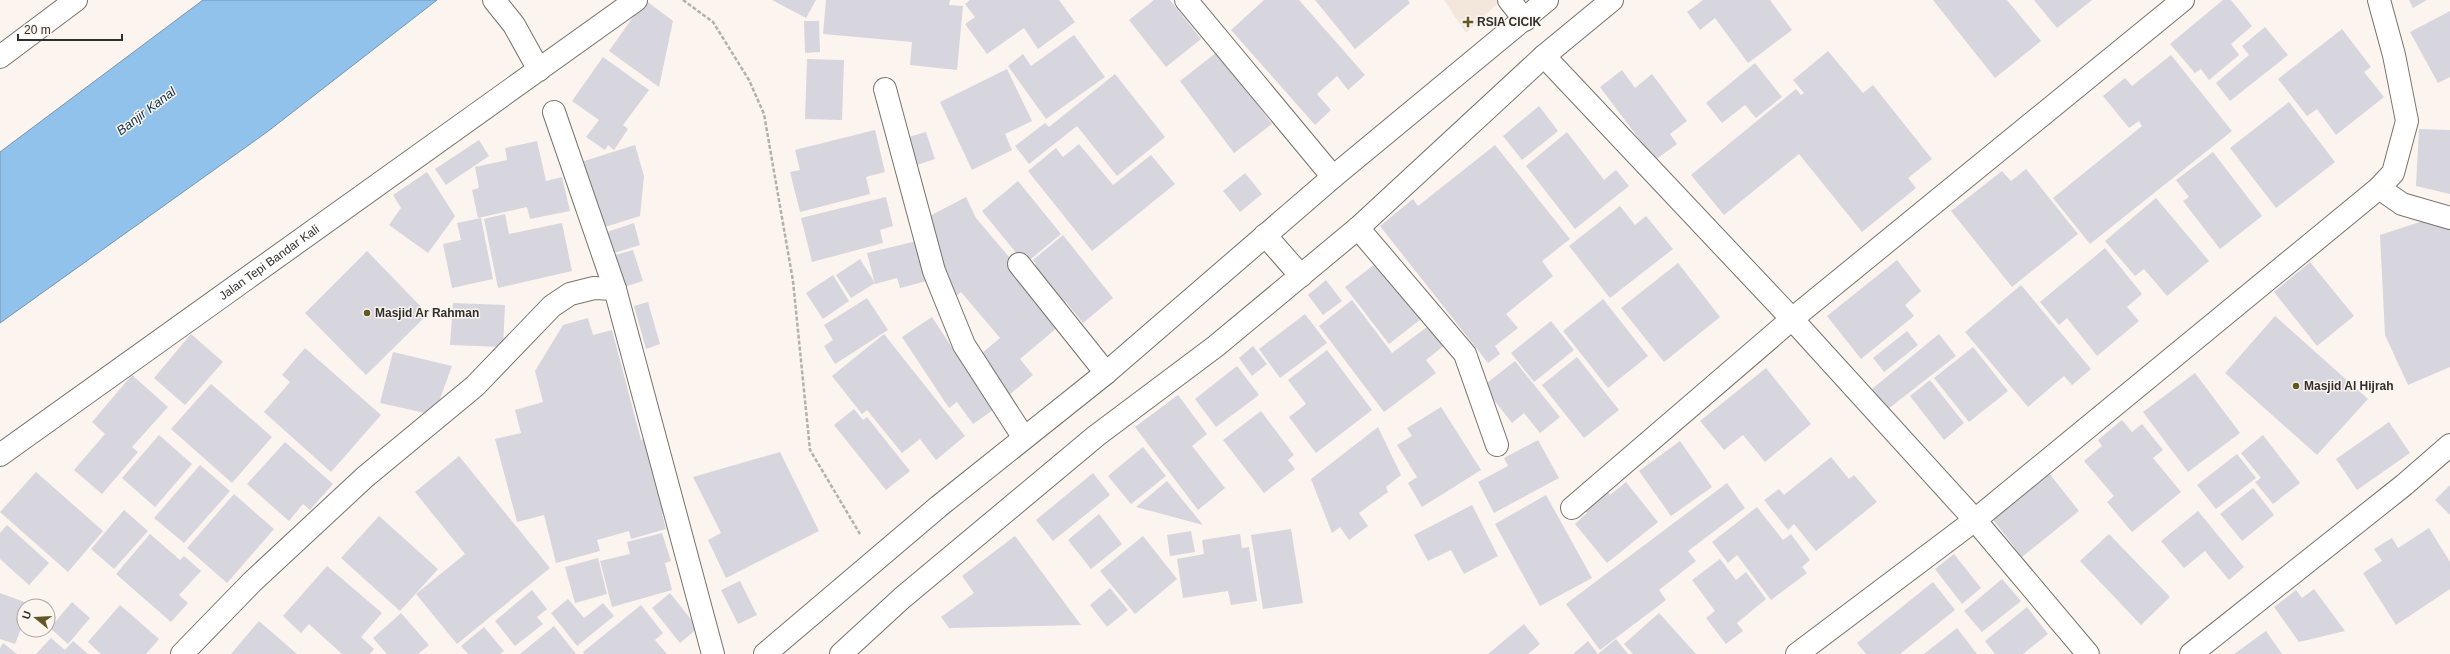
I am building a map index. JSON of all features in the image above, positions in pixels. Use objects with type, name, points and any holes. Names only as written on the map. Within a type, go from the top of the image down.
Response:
[{"type":"street","points":[[0,57],[76,0]]},
{"type":"street","points":[[494,0],[514,25],[539,70]]},
{"type":"street","name":"Jalan Tepi Bandar Kali","points":[[0,454],[636,0]]},
{"type":"street","points":[[1186,0],[1333,177]]},
{"type":"street","points":[[1509,0],[1524,20]]},
{"type":"street","points":[[765,654],[938,508],[1106,373],[1333,177],[1547,0]]},
{"type":"street","points":[[841,654],[902,598],[1096,436],[1216,346],[1358,228],[1544,56],[1612,0]]},
{"type":"street","points":[[1572,508],[1792,319],[2183,0]]},
{"type":"street","points":[[1806,651],[1975,520],[2379,188],[2393,173],[2407,121],[2394,55],[2379,0]]},
{"type":"street","points":[[1544,56],[1792,319],[1975,520],[2088,654]]},
{"type":"street","points":[[885,89],[934,271],[964,345],[1024,438]]},
{"type":"street","points":[[554,112],[615,289],[713,654]]},
{"type":"street","points":[[2379,188],[2402,204],[2450,218]]},
{"type":"street","points":[[1358,228],[1465,354],[1497,445]]},
{"type":"street","points":[[1265,235],[1301,276]]},
{"type":"street","points":[[1018,264],[1106,373]]},
{"type":"street","points":[[182,654],[252,582],[365,477],[475,386],[552,306],[570,294],[594,288],[615,289]]},
{"type":"street","points":[[2191,654],[2404,485],[2450,445]]},
{"type":"path","points":[[683,0],[713,22],[749,80],[764,114],[793,281],[810,450],[820,471],[876,561]]},
{"type":"shaded area","name":"RSIA CICIK","points":[[1444,0],[1501,0],[1466,33]]},
{"type":"water","name":"Banjir Kanal","points":[[203,0],[437,0],[267,132],[0,323],[0,152]]},
{"type":"building","points":[[645,0],[673,21],[659,87],[609,51]]},
{"type":"building","points":[[772,0],[816,0],[806,18]]},
{"type":"building","points":[[826,0],[950,0],[949,5],[963,6],[957,70],[910,65],[912,42],[823,34]]},
{"type":"building","points":[[970,0],[1059,0],[1075,22],[1038,49],[1024,28],[987,54],[965,24],[975,17],[965,4]]},
{"type":"building","points":[[1154,0],[1170,0],[1201,39],[1166,67],[1129,20]]},
{"type":"building","points":[[1264,0],[1299,0],[1365,75],[1348,90],[1337,76],[1317,94],[1331,110],[1315,125],[1231,30]]},
{"type":"building","points":[[1315,0],[1408,0],[1410,3],[1355,49]]},
{"type":"building","points":[[1703,0],[1770,0],[1792,30],[1748,63],[1715,18],[1700,30],[1687,12]]},
{"type":"building","points":[[1933,0],[2007,0],[2041,41],[1995,78]]},
{"type":"building","points":[[2034,0],[2092,0],[2057,28]]},
{"type":"building","points":[[2223,0],[2231,0],[2252,26],[2231,44],[2239,55],[2209,80],[2201,69],[2195,73],[2170,44]]},
{"type":"building","points":[[2409,0],[2427,0],[2413,8]]},
{"type":"building","points":[[2450,11],[2450,77],[2438,83],[2410,32]]},
{"type":"building","points":[[804,21],[819,21],[820,52],[805,53]]},
{"type":"building","points":[[2265,27],[2288,55],[2230,101],[2216,83],[2249,55],[2242,46]]},
{"type":"building","points":[[2342,29],[2371,67],[2364,72],[2384,97],[2336,135],[2317,109],[2307,116],[2278,79]]},
{"type":"building","points":[[1074,35],[1105,77],[1046,119],[1008,66],[1023,54],[1031,66]]},
{"type":"building","points":[[1828,51],[1863,93],[1873,85],[1932,159],[1908,178],[1916,188],[1862,232],[1799,154],[1724,215],[1691,175],[1796,89],[1801,95],[1804,93],[1793,80]]},
{"type":"building","points":[[1217,52],[1272,124],[1234,153],[1180,81]]},
{"type":"building","points":[[2171,55],[2232,131],[2090,244],[2053,198],[2142,126],[2139,121],[2129,128],[2103,96],[2125,78],[2132,86]]},
{"type":"building","points":[[603,57],[649,90],[623,125],[628,129],[614,150],[608,145],[605,150],[586,137],[599,120],[572,101]]},
{"type":"building","points":[[807,59],[844,60],[842,120],[805,119]]},
{"type":"building","points":[[1755,63],[1782,97],[1756,118],[1745,105],[1722,123],[1706,103]]},
{"type":"building","points":[[1007,69],[1032,121],[1005,134],[1012,150],[972,170],[940,102]]},
{"type":"building","points":[[1622,70],[1635,88],[1652,74],[1687,121],[1670,134],[1677,144],[1655,160],[1600,87]]},
{"type":"building","points":[[1115,74],[1165,137],[1117,176],[1077,126],[1029,164],[1015,146],[1045,123],[1049,127]]},
{"type":"building","points":[[2289,102],[2335,162],[2276,208],[2230,148]]},
{"type":"building","points":[[1539,106],[1558,131],[1522,160],[1503,136]]},
{"type":"building","points":[[2419,129],[2450,130],[2450,194],[2416,186]]},
{"type":"building","points":[[875,130],[885,172],[866,177],[870,194],[800,212],[790,172],[800,170],[795,150]]},
{"type":"building","points":[[926,132],[935,159],[914,166],[905,138]]},
{"type":"building","points":[[1567,132],[1604,180],[1616,170],[1629,186],[1575,229],[1526,166]]},
{"type":"building","points":[[479,140],[489,156],[446,185],[435,169]]},
{"type":"building","points":[[537,141],[546,181],[562,177],[570,211],[530,219],[527,207],[478,218],[472,190],[479,188],[475,167],[507,160],[505,148]]},
{"type":"building","points":[[1079,144],[1113,185],[1151,155],[1175,184],[1092,251],[1028,171],[1056,148],[1063,157]]},
{"type":"building","points":[[635,145],[644,176],[640,216],[602,228],[581,162]]},
{"type":"building","points":[[1495,145],[1570,239],[1542,261],[1553,276],[1506,314],[1518,328],[1495,346],[1500,354],[1488,363],[1380,226],[1413,199],[1418,206]]},
{"type":"building","points":[[2213,152],[2262,216],[2220,249],[2183,201],[2189,197],[2176,180]]},
{"type":"building","points":[[2026,169],[2078,234],[2012,287],[1951,211],[2002,171],[2011,181]]},
{"type":"building","points":[[427,172],[455,216],[428,253],[389,225],[401,208],[393,195]]},
{"type":"building","points":[[1245,173],[1262,194],[1240,212],[1223,191]]},
{"type":"building","points":[[1018,181],[1061,234],[1025,264],[982,211]]},
{"type":"building","points":[[886,197],[893,226],[880,230],[883,243],[812,262],[801,218]]},
{"type":"building","points":[[966,197],[976,218],[1064,322],[1020,359],[1033,375],[1008,396],[976,358],[1000,338],[961,292],[954,298],[920,221]]},
{"type":"building","points":[[2156,198],[2209,261],[2167,296],[2144,269],[2135,276],[2105,241]]},
{"type":"building","points":[[1620,206],[1635,225],[1646,216],[1673,249],[1610,298],[1569,246]]},
{"type":"building","points":[[505,214],[509,234],[562,223],[572,271],[498,288],[484,219]]},
{"type":"building","points":[[481,218],[493,279],[452,288],[443,244],[461,240],[457,223]]},
{"type":"building","points":[[2432,218],[2450,225],[2450,367],[2408,385],[2385,335],[2380,235]]},
{"type":"building","points":[[634,223],[640,245],[614,253],[607,232]]},
{"type":"building","points":[[1063,235],[1113,298],[1083,323],[1066,302],[1060,308],[1030,269],[1036,264],[1033,260]]},
{"type":"building","points":[[921,240],[931,280],[900,288],[897,278],[875,284],[867,253]]},
{"type":"building","points":[[2105,248],[2142,294],[2127,307],[2139,321],[2097,356],[2067,318],[2059,325],[2040,302]]},
{"type":"building","points":[[633,250],[643,281],[624,287],[615,255]]},
{"type":"building","name":"Masjid Ar Rahman","points":[[367,251],[428,314],[366,375],[305,313]]},
{"type":"building","points":[[1383,258],[1426,315],[1389,344],[1345,287]]},
{"type":"building","points":[[860,259],[875,283],[851,298],[836,275]]},
{"type":"building","points":[[1897,260],[1921,291],[1905,305],[1914,316],[1861,359],[1827,316]]},
{"type":"building","points":[[2310,262],[2354,316],[2317,346],[2274,292]]},
{"type":"building","points":[[1678,263],[1720,317],[1664,362],[1621,308]]},
{"type":"building","points":[[833,275],[849,301],[823,319],[806,293]]},
{"type":"building","points":[[1326,280],[1342,301],[1323,315],[1308,295]]},
{"type":"building","points":[[2021,285],[2091,369],[2072,385],[2064,376],[2028,407],[1965,332]]},
{"type":"building","points":[[867,298],[888,330],[835,364],[824,346],[833,340],[824,325]]},
{"type":"building","points":[[1603,299],[1648,356],[1608,388],[1563,331]]},
{"type":"building","points":[[1352,300],[1392,353],[1431,324],[1446,344],[1426,360],[1436,373],[1384,412],[1319,326]]},
{"type":"building","points":[[648,302],[660,344],[646,349],[634,306]]},
{"type":"building","points":[[453,303],[505,305],[503,347],[450,345]]},
{"type":"building","points":[[1305,314],[1327,343],[1280,378],[1259,349]]},
{"type":"building","name":"Masjid Al Hijrah","points":[[2275,316],[2368,399],[2317,455],[2225,373]]},
{"type":"building","points":[[932,317],[993,410],[973,424],[957,402],[949,408],[902,337]]},
{"type":"building","points":[[588,318],[593,335],[612,330],[641,440],[651,437],[671,512],[662,514],[666,529],[631,539],[629,531],[597,540],[600,551],[556,563],[544,515],[517,522],[495,439],[521,433],[515,410],[543,402],[535,371],[563,325]]},
{"type":"building","points":[[1551,321],[1574,350],[1534,382],[1511,353]]},
{"type":"building","points":[[1907,331],[1918,345],[1884,372],[1873,358]]},
{"type":"building","points":[[191,334],[223,362],[185,405],[154,378]]},
{"type":"building","points":[[884,334],[965,436],[936,460],[920,439],[902,453],[867,410],[862,414],[832,376]]},
{"type":"building","points":[[1939,334],[1956,356],[1888,409],[1872,389]]},
{"type":"building","points":[[1253,346],[1267,364],[1252,376],[1239,358]]},
{"type":"building","points":[[1973,347],[2008,391],[1969,422],[1934,378]]},
{"type":"building","points":[[305,348],[381,415],[331,472],[264,412],[290,382],[282,375]]},
{"type":"building","points":[[1327,350],[1372,410],[1316,453],[1289,417],[1306,404],[1288,380]]},
{"type":"building","points":[[393,352],[452,366],[434,415],[380,403]]},
{"type":"building","points":[[1577,357],[1619,410],[1584,438],[1542,385]]},
{"type":"building","points":[[1515,361],[1560,417],[1540,433],[1524,413],[1512,423],[1483,386]]},
{"type":"building","points":[[1237,366],[1259,395],[1216,427],[1195,399]]},
{"type":"building","points":[[1766,368],[1811,424],[1765,462],[1743,435],[1724,450],[1700,421]]},
{"type":"building","points":[[2195,373],[2240,433],[2188,472],[2143,412]]},
{"type":"building","points":[[132,375],[168,407],[132,447],[138,452],[102,494],[74,470],[105,434],[92,422]]},
{"type":"building","points":[[1930,380],[1964,423],[1944,440],[1910,396]]},
{"type":"building","points":[[211,384],[272,437],[232,483],[171,429]]},
{"type":"building","points":[[1178,395],[1207,434],[1192,446],[1225,488],[1198,510],[1135,427]]},
{"type":"building","points":[[1441,407],[1481,470],[1422,507],[1408,483],[1417,477],[1397,445],[1412,436],[1407,428]]},
{"type":"building","points":[[854,409],[863,420],[867,417],[910,471],[886,490],[834,425]]},
{"type":"building","points":[[1261,411],[1294,455],[1288,460],[1295,469],[1264,493],[1223,440]]},
{"type":"building","points":[[2122,420],[2132,432],[2142,424],[2163,450],[2153,458],[2181,492],[2132,532],[2107,502],[2114,496],[2084,461],[2102,446],[2098,440]]},
{"type":"building","points":[[2389,422],[2410,453],[2357,490],[2336,459]]},
{"type":"building","points":[[1378,427],[1401,475],[1386,487],[1388,492],[1359,513],[1368,526],[1349,540],[1340,527],[1332,533],[1311,479]]},
{"type":"building","points":[[159,435],[192,464],[155,507],[122,478]]},
{"type":"building","points":[[2263,435],[2300,483],[2273,504],[2255,482],[2261,478],[2241,453]]},
{"type":"building","points":[[1538,440],[1559,478],[1494,513],[1478,482],[1508,466],[1504,458]]},
{"type":"building","points":[[1680,441],[1712,487],[1671,516],[1639,471]]},
{"type":"building","points":[[285,442],[333,484],[310,510],[303,504],[289,521],[247,484]]},
{"type":"building","points":[[1143,447],[1166,476],[1131,504],[1108,476]]},
{"type":"building","points":[[780,452],[819,531],[726,578],[708,540],[721,533],[693,477]]},
{"type":"building","points":[[2237,454],[2256,478],[2216,509],[2197,485]]},
{"type":"building","points":[[459,456],[550,568],[457,644],[416,594],[465,554],[415,492]]},
{"type":"building","points":[[1831,457],[1849,479],[1854,475],[1877,502],[1816,551],[1794,524],[1788,530],[1764,500],[1779,489],[1784,495]]},
{"type":"building","points":[[200,465],[230,491],[184,543],[154,518]]},
{"type":"building","points":[[36,472],[103,531],[68,572],[0,512]]},
{"type":"building","points":[[2048,472],[2079,511],[2022,557],[1991,517]]},
{"type":"building","points":[[1093,473],[1110,495],[1053,541],[1036,520]]},
{"type":"building","points":[[1167,481],[1203,525],[1136,507]]},
{"type":"building","points":[[1626,482],[1658,522],[1607,563],[1575,524],[1587,513],[1581,504],[1603,486],[1610,495]]},
{"type":"building","points":[[1727,483],[1745,508],[1688,551],[1696,561],[1659,590],[1666,600],[1600,650],[1566,604]]},
{"type":"building","points":[[2450,485],[2450,515],[2435,500]]},
{"type":"building","points":[[2253,488],[2274,515],[2242,541],[2220,514]]},
{"type":"building","points":[[234,494],[274,529],[227,583],[187,548]]},
{"type":"building","points":[[1546,495],[1592,578],[1540,606],[1495,524]]},
{"type":"building","points":[[1472,505],[1498,556],[1464,574],[1451,550],[1428,561],[1414,535]]},
{"type":"building","points":[[1757,507],[1783,540],[1791,534],[1810,560],[1802,567],[1807,573],[1771,600],[1737,555],[1728,563],[1712,542]]},
{"type":"building","points":[[124,510],[148,531],[114,569],[91,549]]},
{"type":"building","points":[[2198,511],[2244,567],[2229,580],[2205,551],[2184,568],[2161,541]]},
{"type":"building","points":[[1099,514],[1122,544],[1091,569],[1068,540]]},
{"type":"building","points":[[379,516],[438,569],[400,611],[341,558]]},
{"type":"building","points":[[7,525],[49,563],[29,585],[0,559],[0,533]]},
{"type":"building","points":[[2429,528],[2450,562],[2450,589],[2396,625],[2363,573],[2382,561],[2374,549],[2392,538],[2398,548]]},
{"type":"building","points":[[1291,529],[1303,603],[1263,609],[1251,535]]},
{"type":"building","points":[[1191,531],[1195,552],[1170,556],[1167,535]]},
{"type":"building","points":[[662,533],[671,561],[665,563],[672,590],[612,607],[600,561],[630,554],[627,542]]},
{"type":"building","points":[[150,534],[180,560],[184,556],[201,571],[179,595],[188,603],[171,622],[116,574]]},
{"type":"building","points":[[1240,534],[1242,548],[1249,547],[1257,601],[1231,605],[1228,591],[1183,598],[1177,559],[1204,554],[1202,540]]},
{"type":"building","points":[[2109,534],[2170,597],[2141,625],[2080,561]]},
{"type":"building","points":[[1015,536],[1081,625],[949,628],[941,617],[974,593],[962,576]]},
{"type":"building","points":[[1143,536],[1177,579],[1135,614],[1100,571]]},
{"type":"building","points":[[1954,554],[1981,588],[1962,604],[1935,569]]},
{"type":"building","points":[[598,558],[607,594],[575,603],[565,567]]},
{"type":"building","points":[[1720,559],[1736,580],[1746,572],[1766,599],[1737,623],[1743,631],[1726,644],[1706,618],[1715,611],[1692,580]]},
{"type":"building","points":[[327,566],[382,613],[361,637],[374,649],[370,654],[342,654],[309,624],[301,633],[283,616]]},
{"type":"building","points":[[2002,579],[2021,601],[1982,632],[1964,611]]},
{"type":"building","points":[[740,581],[757,615],[738,624],[721,590]]},
{"type":"building","points":[[1933,582],[1955,610],[1900,654],[1866,654],[1857,643]]},
{"type":"building","points":[[1110,588],[1128,610],[1107,627],[1090,605]]},
{"type":"building","points":[[2314,589],[2345,631],[2299,642],[2274,607],[2296,590],[2302,598]]},
{"type":"building","points":[[532,590],[547,609],[537,617],[543,624],[515,646],[495,621]]},
{"type":"building","points":[[0,593],[16,599],[16,638],[17,638],[15,644],[0,639]]},
{"type":"building","points":[[670,593],[698,628],[680,643],[652,608]]},
{"type":"building","points":[[568,599],[584,618],[603,603],[614,616],[577,646],[551,613]]},
{"type":"building","points":[[72,602],[90,618],[68,644],[56,633],[56,621]]},
{"type":"building","points":[[120,605],[159,639],[146,654],[101,654],[88,642]]},
{"type":"building","points":[[641,605],[663,633],[655,640],[667,654],[584,654],[583,652]]},
{"type":"building","points":[[2027,607],[2048,634],[2023,654],[1995,654],[1985,641]]},
{"type":"building","points":[[401,613],[429,645],[418,654],[387,654],[373,638]]},
{"type":"building","points":[[1659,613],[1696,654],[1633,654],[1624,644]]},
{"type":"building","points":[[259,621],[297,654],[231,654]]},
{"type":"building","points":[[1524,624],[1540,644],[1528,654],[1488,654]]},
{"type":"building","points":[[554,626],[576,654],[520,654]]},
{"type":"building","points":[[484,627],[504,651],[500,654],[468,654],[461,646]]},
{"type":"building","points":[[1957,628],[1977,654],[1924,654]]},
{"type":"building","points":[[2266,631],[2282,654],[2234,654]]},
{"type":"building","points":[[51,638],[65,650],[73,641],[88,654],[36,654]]},
{"type":"building","points":[[1616,639],[1628,654],[1598,654]]},
{"type":"building","points":[[1588,641],[1598,654],[1573,654]]},
{"type":"building","points":[[3,643],[17,654],[0,654],[0,648]]},
{"type":"place","name":"RSIA CICIK","points":[[1468,22]]},
{"type":"place","name":"Masjid Ar Rahman","points":[[367,313]]},
{"type":"place","name":"Masjid Al Hijrah","points":[[2296,386]]}]
